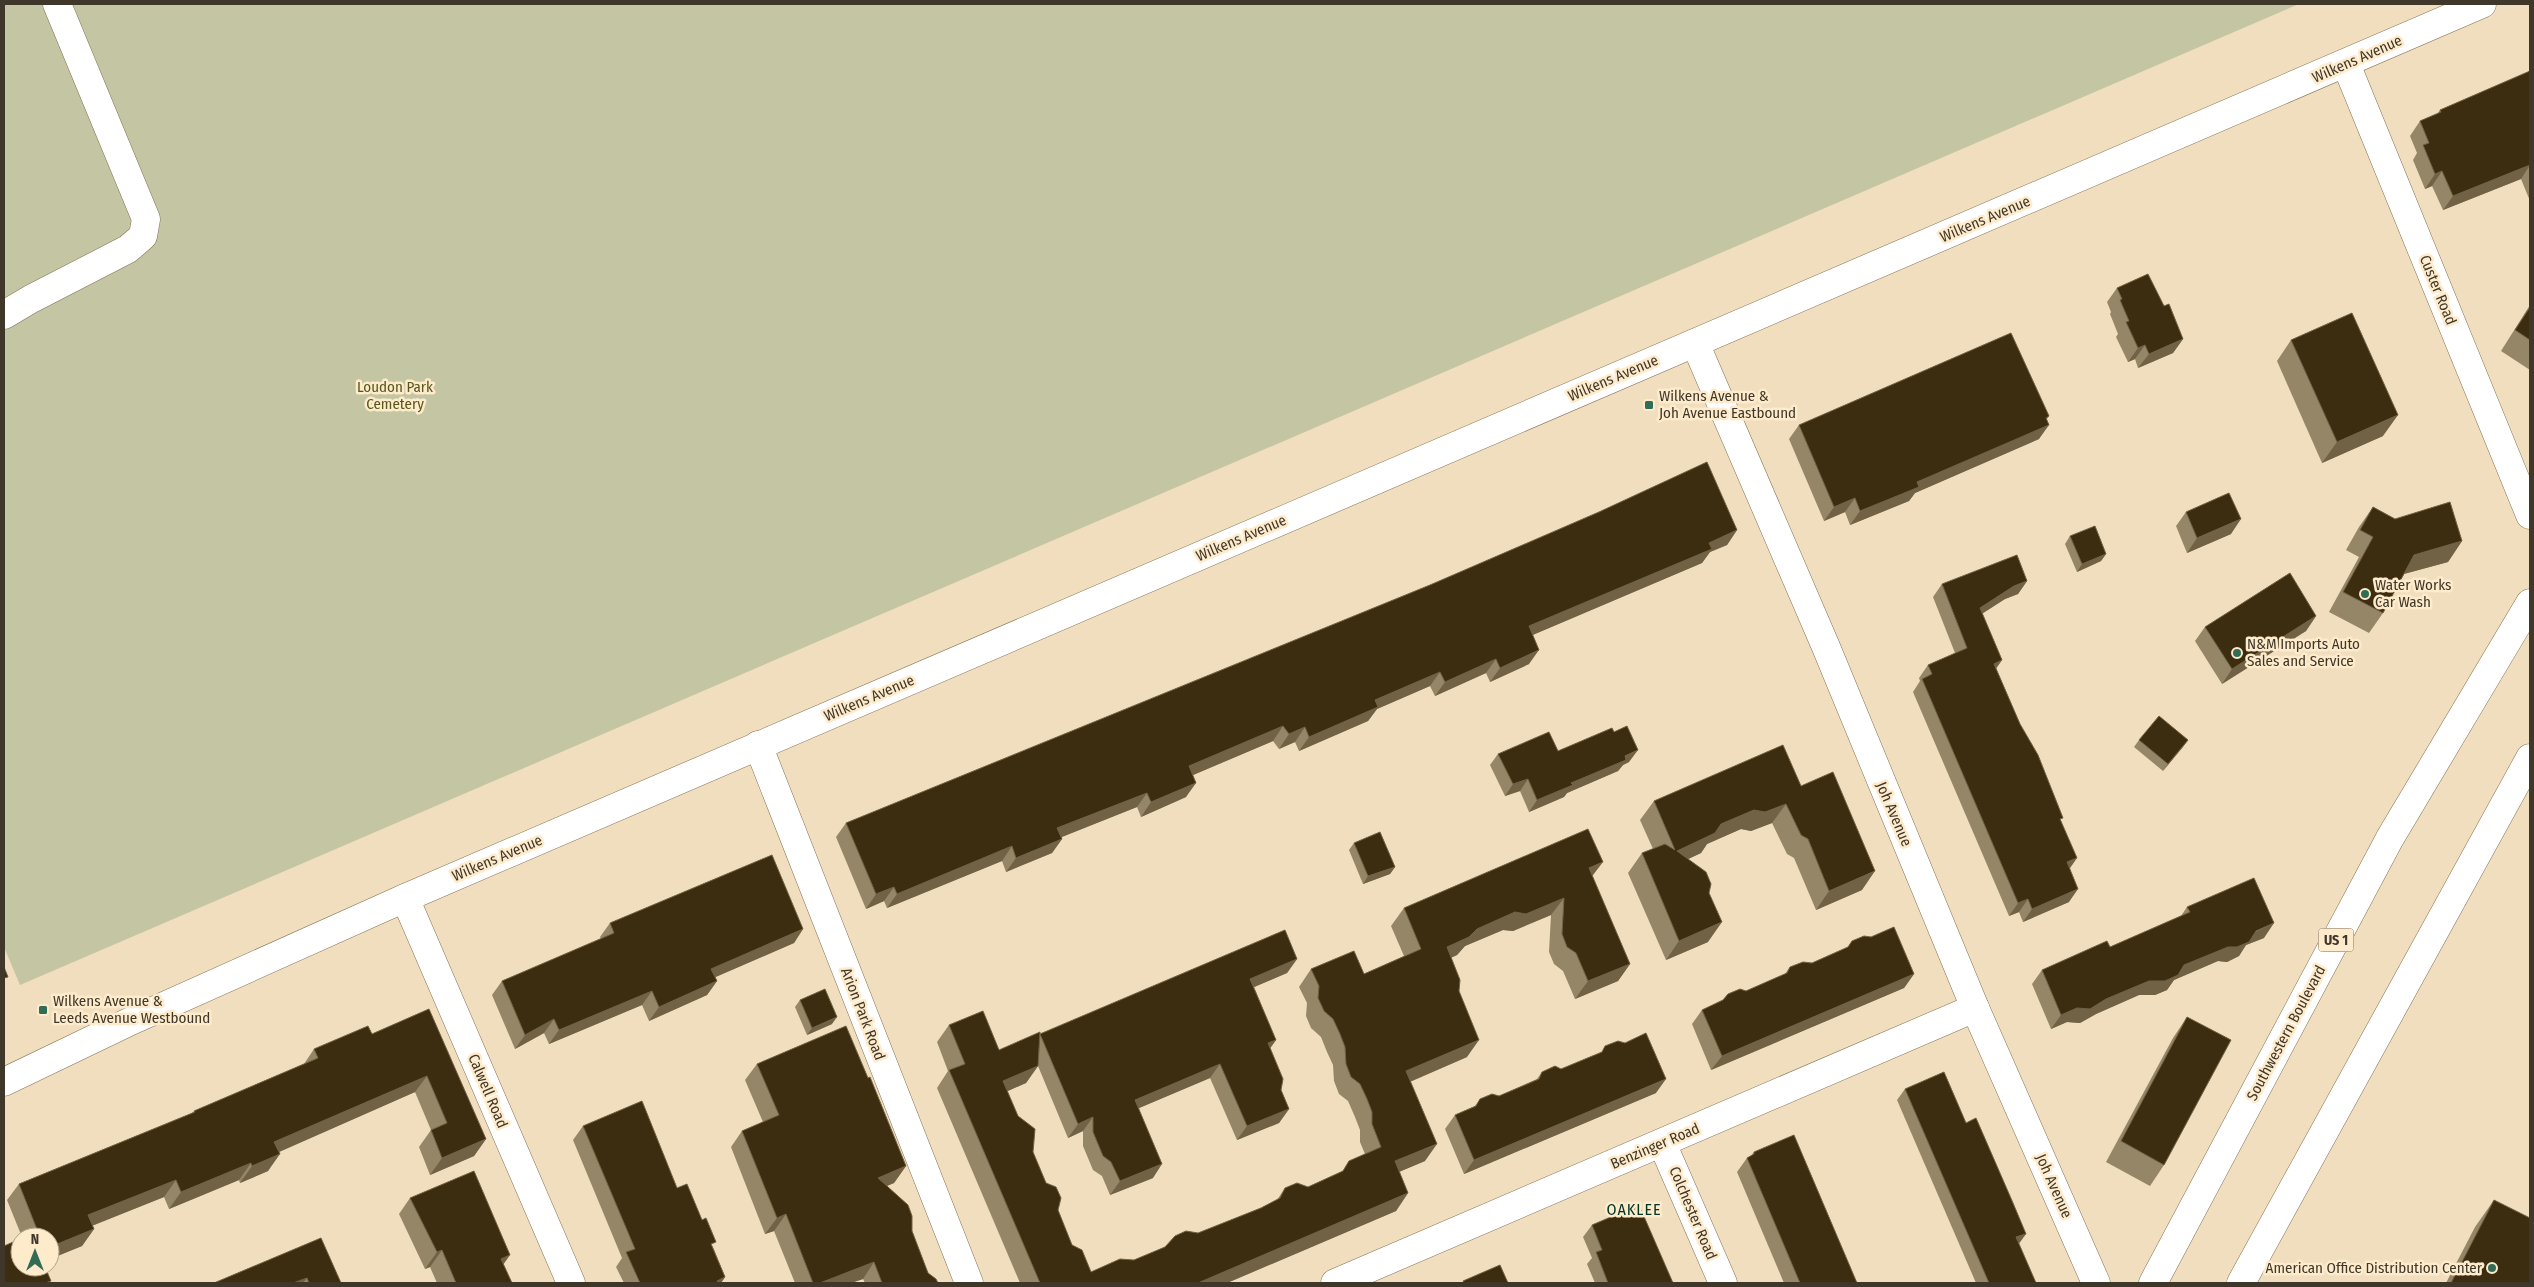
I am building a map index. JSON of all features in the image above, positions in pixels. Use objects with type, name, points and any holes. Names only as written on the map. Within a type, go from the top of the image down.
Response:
[{"type":"main road","points":[[4,315],[128,249],[143,236],[146,219],[57,4]]},
{"type":"main road","name":"Wilkens Avenue","points":[[4,1082],[133,1020],[405,898],[2482,4]]},
{"type":"main road","name":"Custer Road","points":[[2346,64],[2530,515]]},
{"type":"main road","name":"Joh Avenue","points":[[1695,343],[1826,647],[1975,1008],[2096,1283]]},
{"type":"main road","name":"Southwestern Boulevard","points":[[2153,1283],[2390,838],[2530,604]]},
{"type":"main road","name":"Arion Park Road","points":[[758,745],[969,1283]]},
{"type":"main road","points":[[2241,1283],[2530,758]]},
{"type":"main road","name":"Calwell Road","points":[[405,898],[571,1283]]},
{"type":"main road","name":"Benzinger Road","points":[[1335,1283],[1975,1008]]},
{"type":"main road","name":"Colchester Road","points":[[1662,1143],[1723,1283]]},
{"type":"green space","name":"Loudon Park Cemetery","points":[[4,4],[2299,4],[20,985],[4,947]]},
{"type":"building","points":[[2530,71],[2530,165],[2453,196],[2442,171],[2435,174],[2423,145],[2429,143],[2420,121],[2441,112],[2440,110]]},
{"type":"building","points":[[2148,274],[2164,306],[2169,304],[2183,339],[2149,354],[2145,345],[2138,348],[2126,322],[2129,321],[2117,288]]},
{"type":"building","points":[[2530,307],[2530,340],[2515,330]]},
{"type":"building","points":[[2352,313],[2398,415],[2337,442],[2291,340]]},
{"type":"building","points":[[2011,333],[2049,416],[2046,418],[2049,425],[1917,482],[1919,487],[1860,511],[1855,498],[1834,507],[1799,425]]},
{"type":"building","points":[[1707,462],[1737,530],[1709,543],[1712,549],[1529,626],[1539,650],[1500,668],[1496,659],[1445,682],[1440,672],[1375,700],[1378,707],[1309,737],[1305,727],[1289,734],[1283,726],[1189,766],[1196,783],[1151,802],[1147,793],[1057,828],[1062,839],[1016,858],[1012,846],[897,894],[894,887],[876,894],[846,823],[1430,585],[1599,512]]},
{"type":"building","points":[[2229,493],[2241,519],[2197,538],[2186,512]]},
{"type":"building","name":"Water Works Car Wash","points":[[2450,502],[2462,541],[2414,555],[2383,613],[2343,592],[2373,537],[2360,530],[2373,507],[2395,519]]},
{"type":"building","points":[[2095,526],[2106,554],[2082,564],[2070,536]]},
{"type":"building","points":[[2017,555],[2027,581],[2014,586],[1980,608],[2002,660],[1994,664],[2020,724],[2038,755],[2063,818],[2060,819],[2077,858],[2067,862],[2078,889],[2032,909],[2028,899],[2018,903],[1922,679],[1932,674],[1928,665],[1967,648],[1942,584]]},
{"type":"building","points":[[2290,573],[2316,616],[2232,669],[2205,627]]},
{"type":"building","points":[[2159,716],[2188,740],[2168,764],[2139,740]]},
{"type":"building","points":[[1627,726],[1638,750],[1625,756],[1626,760],[1571,783],[1573,785],[1537,800],[1528,779],[1513,784],[1498,754],[1549,732],[1558,751],[1612,728],[1614,732]]},
{"type":"building","points":[[1783,745],[1801,786],[1833,772],[1875,871],[1829,891],[1808,839],[1801,835],[1786,804],[1765,812],[1754,810],[1721,824],[1715,833],[1677,851],[1706,872],[1711,884],[1709,893],[1722,922],[1679,941],[1642,853],[1665,844],[1675,850],[1654,801]]},
{"type":"building","points":[[1588,829],[1603,862],[1589,868],[1630,964],[1588,981],[1576,953],[1567,947],[1562,934],[1564,898],[1526,914],[1515,912],[1477,929],[1469,937],[1447,947],[1460,980],[1459,991],[1479,1040],[1406,1071],[1437,1144],[1395,1161],[1408,1193],[1198,1283],[1040,1283],[949,1070],[965,1064],[949,1025],[983,1011],[999,1050],[1040,1032],[1038,1066],[1003,1081],[1018,1116],[1035,1129],[1033,1152],[1046,1183],[1056,1187],[1061,1198],[1058,1210],[1072,1245],[1082,1250],[1091,1272],[1120,1259],[1134,1260],[1165,1247],[1175,1236],[1186,1231],[1198,1233],[1261,1208],[1280,1198],[1285,1188],[1297,1183],[1308,1187],[1343,1171],[1349,1161],[1381,1147],[1372,1124],[1372,1112],[1367,1099],[1360,1084],[1351,1077],[1346,1064],[1345,1047],[1333,1019],[1324,1011],[1318,998],[1319,986],[1311,969],[1354,951],[1364,974],[1421,949],[1404,908]]},
{"type":"building","points":[[1380,832],[1395,867],[1368,876],[1354,843]]},
{"type":"building","points":[[772,855],[803,929],[711,969],[717,981],[659,1007],[652,991],[559,1030],[554,1019],[525,1035],[502,981],[614,933],[610,923]]},
{"type":"building","points":[[2254,878],[2274,923],[2256,931],[2249,942],[2237,947],[2228,947],[2184,965],[2178,975],[2165,981],[2149,981],[2106,999],[2090,1009],[2077,1008],[2061,1015],[2042,970],[2107,941],[2110,947],[2190,912],[2187,907]]},
{"type":"building","points":[[1894,927],[1914,974],[1722,1056],[1702,1010],[1723,1000],[1728,994],[1740,989],[1746,991],[1787,973],[1790,967],[1803,962],[1812,963],[1848,947],[1852,941],[1864,936],[1871,937]]},
{"type":"building","points":[[1285,930],[1297,959],[1250,979],[1276,1040],[1268,1043],[1283,1079],[1281,1090],[1289,1109],[1247,1126],[1220,1064],[1135,1100],[1162,1164],[1120,1181],[1111,1162],[1103,1156],[1093,1132],[1093,1117],[1078,1124],[1040,1034]]},
{"type":"building","points":[[4,967],[8,977],[4,978]]},
{"type":"building","points":[[825,989],[837,1017],[812,1028],[800,1000]]},
{"type":"building","points":[[429,1009],[486,1139],[442,1158],[431,1130],[447,1123],[427,1076],[274,1142],[280,1154],[252,1166],[251,1163],[181,1192],[176,1180],[88,1215],[94,1229],[60,1243],[60,1227],[36,1227],[19,1184],[195,1112],[318,1058],[314,1049],[368,1026],[372,1034]]},
{"type":"building","points":[[2187,1017],[2231,1040],[2164,1165],[2121,1141]]},
{"type":"building","points":[[846,1026],[868,1078],[870,1077],[906,1166],[878,1178],[908,1205],[912,1216],[912,1231],[928,1273],[938,1283],[882,1283],[874,1262],[820,1283],[813,1283],[786,1214],[777,1218],[742,1131],[779,1115],[757,1064]]},
{"type":"building","points":[[1646,1033],[1666,1079],[1474,1160],[1455,1115],[1476,1106],[1480,1099],[1492,1094],[1499,1096],[1539,1079],[1542,1072],[1555,1066],[1561,1069],[1602,1052],[1605,1046],[1618,1041],[1625,1043]]},
{"type":"building","points":[[1944,1072],[1966,1123],[1976,1118],[2026,1234],[2016,1237],[2036,1283],[1989,1283],[1905,1089]]},
{"type":"building","points":[[642,1101],[677,1188],[687,1184],[702,1220],[706,1218],[716,1242],[711,1244],[725,1277],[717,1281],[718,1283],[640,1283],[626,1252],[635,1249],[583,1126]]},
{"type":"building","points":[[1794,1135],[1857,1283],[1800,1283],[1747,1158],[1754,1154],[1754,1152]]},
{"type":"building","points":[[474,1171],[510,1255],[501,1259],[512,1283],[456,1283],[442,1250],[437,1252],[410,1198]]},
{"type":"building","name":"American Office Distribution Center","points":[[2494,1200],[2530,1218],[2530,1283],[2451,1283]]},
{"type":"building","points":[[1639,1205],[1673,1283],[1608,1283],[1596,1252],[1602,1250],[1592,1225]]},
{"type":"building","points":[[321,1238],[341,1283],[309,1283],[307,1278],[293,1283],[214,1283]]},
{"type":"building","points":[[10,1243],[10,1277],[49,1277],[51,1281],[45,1283],[4,1283],[4,1246]]},
{"type":"building","points":[[1500,1265],[1508,1283],[1464,1283],[1463,1281]]},
{"type":"place","name":"Wilkens Avenue & Joh Avenue Eastbound","points":[[1649,405]]},
{"type":"place","name":"Water Works Car Wash","points":[[2365,594]]},
{"type":"place","name":"N&M Imports Auto Sales and Service","points":[[2237,653]]},
{"type":"place","name":"Wilkens Avenue & Leeds Avenue Westbound","points":[[43,1010]]},
{"type":"place","name":"American Office Distribution Center","points":[[2492,1268]]},
{"type":"district","name":"OAKLEE","points":[[1634,1209]]}]
